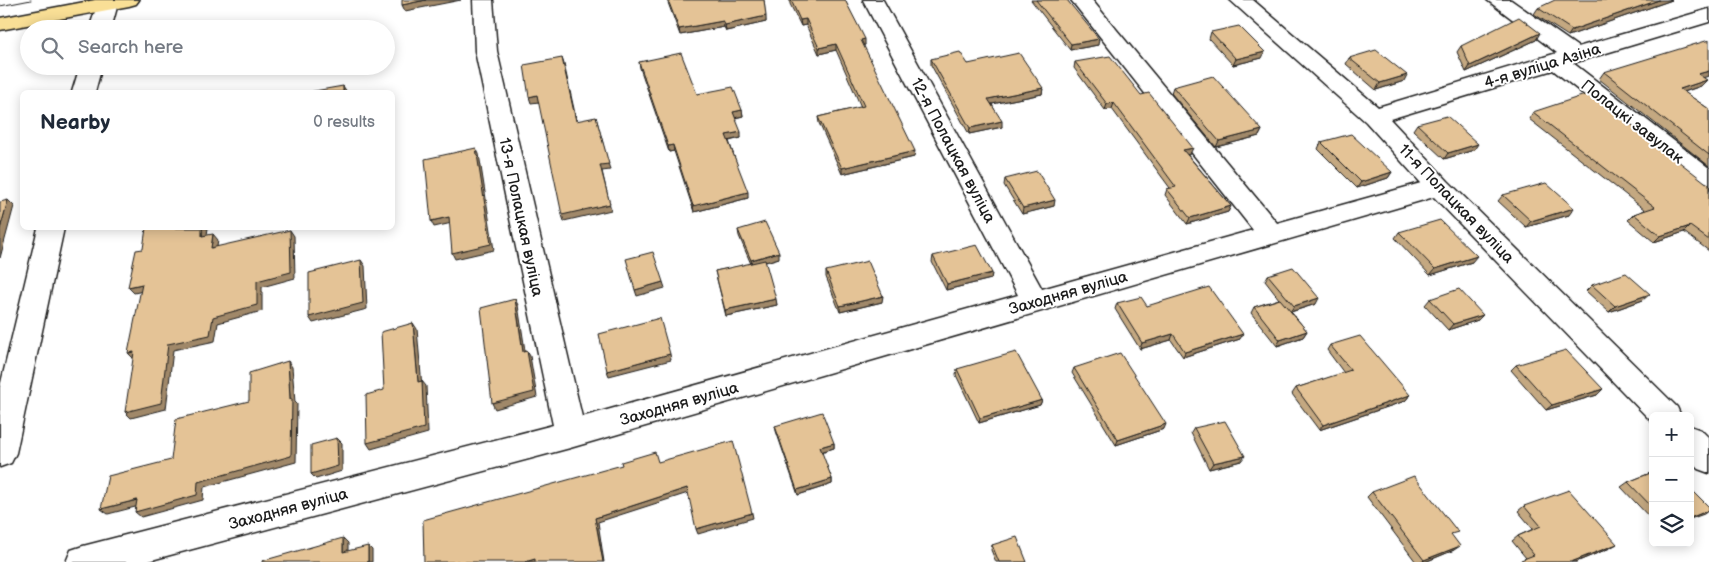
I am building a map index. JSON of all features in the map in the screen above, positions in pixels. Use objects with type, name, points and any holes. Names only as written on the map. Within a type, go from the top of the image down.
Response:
[{"type":"main road","points":[[0,24],[108,2],[129,0]]},
{"type":"street","name":"13-я Полацкая вуліца","points":[[483,0],[486,51],[570,434]]},
{"type":"street","name":"12-я Полацкая вуліца","points":[[873,0],[1035,301]]},
{"type":"street","points":[[1081,0],[1273,236]]},
{"type":"street","name":"11-я Полацкая вуліца","points":[[1240,0],[1374,116],[1439,187],[1662,412]]},
{"type":"street","name":"Полацкі завулак","points":[[1497,0],[1709,180]]},
{"type":"street","points":[[103,20],[108,2]]},
{"type":"street","name":"4-я вуліца Азіна","points":[[1374,116],[1709,15]]},
{"type":"street","points":[[85,90],[89,75]]},
{"type":"street","name":"Заходняя вуліца","points":[[83,562],[570,434],[1035,301],[1273,236],[1439,187]]},
{"type":"street","points":[[0,453],[51,230]]},
{"type":"street","points":[[1694,444],[1709,459]]},
{"type":"building","points":[[402,0],[426,0],[402,5]]},
{"type":"building","points":[[668,0],[764,0],[766,16],[725,25],[723,21],[679,29]]},
{"type":"building","points":[[791,0],[845,0],[865,39],[861,40],[915,151],[842,168],[818,117],[864,106],[836,44],[819,48],[806,19],[800,20]]},
{"type":"building","points":[[1036,0],[1067,0],[1099,39],[1071,44]]},
{"type":"building","points":[[1555,0],[1659,0],[1572,30],[1538,8]]},
{"type":"building","points":[[1519,17],[1540,33],[1470,66],[1461,46]]},
{"type":"building","points":[[1239,26],[1265,52],[1236,59],[1211,32]]},
{"type":"building","points":[[1709,40],[1709,71],[1698,74],[1707,80],[1680,89],[1709,109],[1709,155],[1604,72]]},
{"type":"building","points":[[1376,50],[1407,75],[1380,83],[1349,58]]},
{"type":"building","points":[[960,52],[968,64],[1019,53],[1043,88],[988,99],[1002,121],[970,128],[931,59]]},
{"type":"building","points":[[681,53],[697,94],[733,87],[742,110],[733,112],[741,132],[726,135],[748,192],[693,206],[673,145],[668,146],[639,62]]},
{"type":"building","points":[[1110,56],[1141,95],[1149,93],[1193,148],[1183,150],[1231,206],[1190,218],[1167,189],[1176,187],[1114,103],[1107,104],[1075,62]]},
{"type":"building","points":[[562,58],[576,121],[596,117],[609,164],[600,165],[610,204],[562,215],[537,95],[529,97],[524,65]]},
{"type":"building","points":[[1213,76],[1262,130],[1219,141],[1173,87]]},
{"type":"building","points":[[343,86],[343,90],[320,90]]},
{"type":"building","points":[[1591,93],[1709,184],[1709,240],[1690,226],[1660,236],[1634,214],[1655,207],[1533,112]]},
{"type":"building","points":[[1447,116],[1478,144],[1448,153],[1417,124]]},
{"type":"building","points":[[1351,134],[1392,172],[1361,182],[1321,142]]},
{"type":"building","points":[[476,148],[491,244],[452,253],[449,217],[431,221],[425,159]]},
{"type":"building","points":[[1037,171],[1055,200],[1023,208],[1005,179]]},
{"type":"building","points":[[1546,183],[1574,208],[1531,221],[1503,195]]},
{"type":"building","points":[[8,200],[0,229],[0,202]]},
{"type":"building","points":[[1440,220],[1477,256],[1435,269],[1399,232]]},
{"type":"building","points":[[765,222],[779,252],[751,260],[738,230]]},
{"type":"building","points":[[146,230],[202,230],[202,236],[213,234],[211,248],[290,230],[291,272],[257,281],[257,305],[213,317],[210,335],[168,344],[161,403],[125,412],[134,352],[128,353],[142,284],[128,287],[136,250],[143,249]]},
{"type":"building","points":[[977,245],[992,273],[947,284],[933,256]]},
{"type":"building","points":[[653,252],[663,282],[635,290],[626,259]]},
{"type":"building","points":[[361,260],[363,303],[309,317],[309,273]]},
{"type":"building","points":[[765,260],[776,299],[725,310],[715,271]]},
{"type":"building","points":[[868,261],[883,296],[840,306],[826,271]]},
{"type":"building","points":[[1293,267],[1319,298],[1294,306],[1268,275]]},
{"type":"building","points":[[1626,273],[1650,294],[1615,306],[1592,285]]},
{"type":"building","points":[[1209,287],[1243,334],[1185,352],[1173,334],[1142,343],[1117,303],[1141,297],[1147,306]]},
{"type":"building","points":[[1459,289],[1483,315],[1453,324],[1430,299]]},
{"type":"building","points":[[515,299],[523,352],[527,351],[534,392],[492,403],[481,308]]},
{"type":"building","points":[[1280,299],[1307,331],[1280,340],[1254,307]]},
{"type":"building","points":[[660,318],[670,354],[607,371],[599,334]]},
{"type":"building","points":[[413,323],[418,382],[422,381],[424,428],[367,443],[366,395],[384,390],[381,332]]},
{"type":"building","points":[[1360,336],[1410,395],[1323,425],[1296,388],[1351,370],[1330,345]]},
{"type":"building","points":[[1566,350],[1603,389],[1552,405],[1516,365]]},
{"type":"building","points":[[1016,352],[1042,400],[980,418],[957,369]]},
{"type":"building","points":[[1120,353],[1166,424],[1118,440],[1074,368]]},
{"type":"building","points":[[288,361],[290,399],[292,399],[291,456],[198,482],[197,495],[135,512],[137,500],[101,509],[108,476],[171,460],[176,419],[249,401],[249,373]]},
{"type":"building","points":[[822,412],[834,443],[820,447],[832,479],[797,490],[775,426]]},
{"type":"building","points":[[1225,421],[1245,456],[1213,463],[1194,428]]},
{"type":"building","points":[[337,438],[338,466],[311,474],[311,445]]},
{"type":"building","points":[[733,441],[752,513],[696,529],[687,488],[595,518],[603,562],[535,562],[535,559],[525,562],[424,562],[423,520],[622,465],[621,462],[655,452],[658,462]]},
{"type":"building","points":[[1649,474],[1649,504],[1628,482]]},
{"type":"building","points":[[1414,476],[1458,532],[1451,534],[1460,546],[1424,560],[1372,492]]},
{"type":"building","points":[[1569,490],[1617,544],[1571,562],[1523,562],[1521,560],[1534,555],[1518,536],[1541,526],[1524,506]]},
{"type":"building","points":[[1694,492],[1709,507],[1709,510],[1694,516]]},
{"type":"building","points":[[1017,537],[1027,562],[999,562],[992,545]]},
{"type":"building","points":[[343,538],[343,552],[368,546],[368,562],[262,562],[262,561]]},
{"type":"tram line","points":[[0,6],[31,0]]}]
